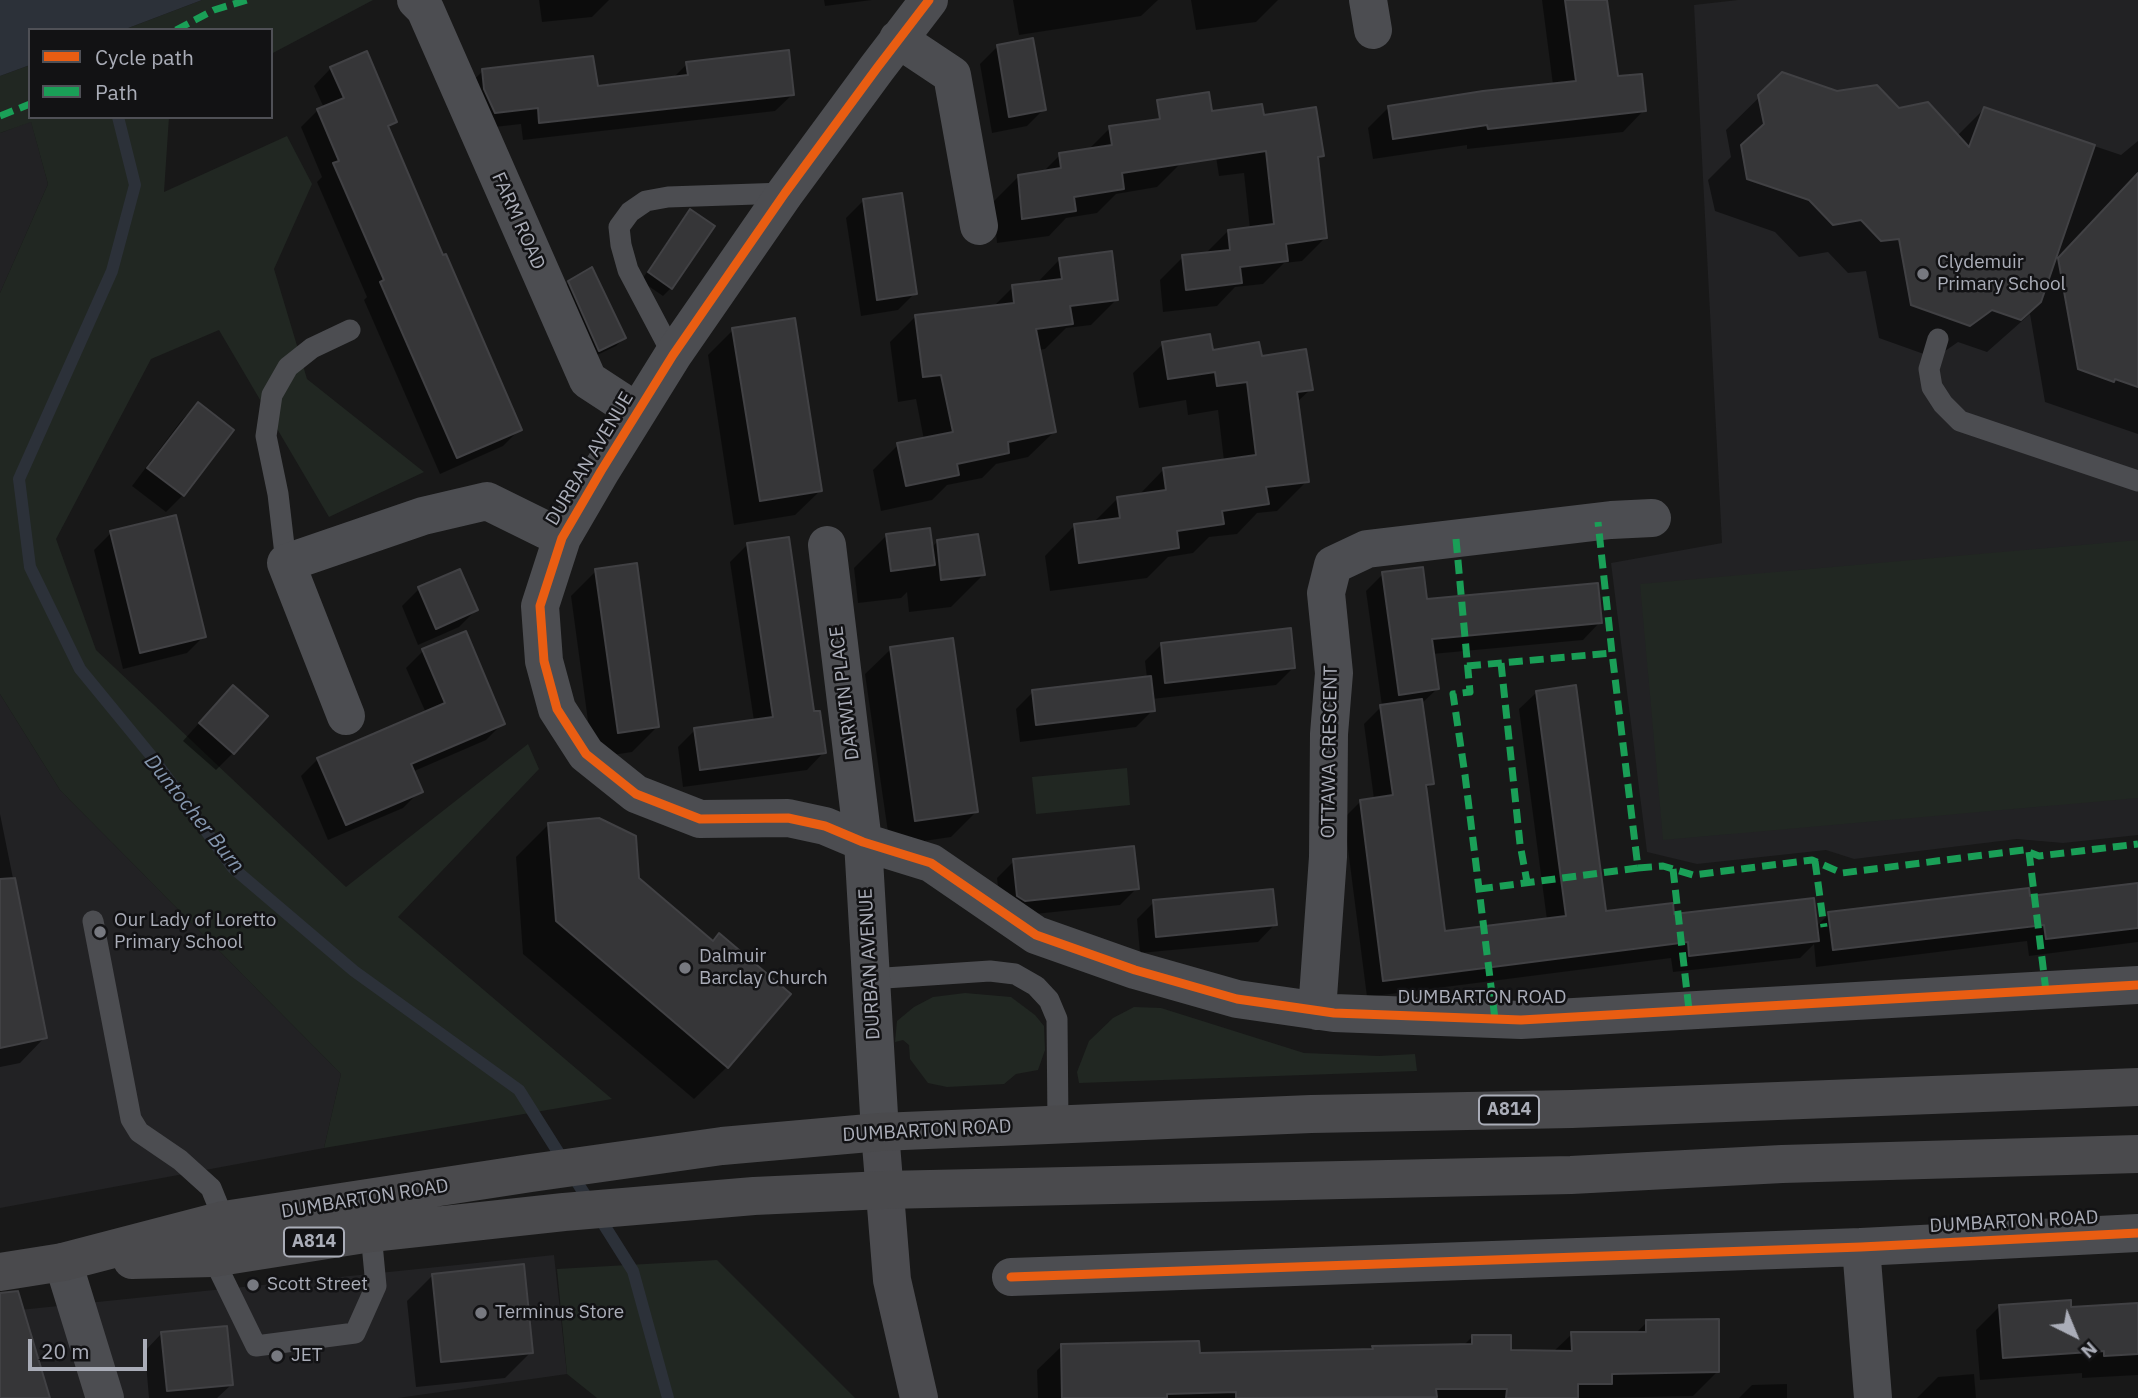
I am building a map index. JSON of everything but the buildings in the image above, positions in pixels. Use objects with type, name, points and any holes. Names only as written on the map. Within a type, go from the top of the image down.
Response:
[{"type":"main road","name":"DUMBARTON ROAD","points":[[0,1272],[63,1262],[224,1220],[722,1146],[880,1132],[1311,1114],[1572,1109],[2138,1087]]},
{"type":"main road","name":"DUMBARTON ROAD","points":[[63,1262],[213,1258],[370,1233],[564,1212],[754,1196],[884,1190],[1571,1175],[1782,1164],[2138,1154]]},
{"type":"street","name":"DURBAN AVENUE","points":[[880,1132],[863,842],[825,826],[788,818],[700,819],[636,794],[586,754],[557,709],[544,661],[540,606],[562,538],[673,355],[785,193],[929,0]]},
{"type":"street","name":"FARM ROAD","points":[[428,3],[588,380],[637,412]]},
{"type":"street","points":[[898,39],[952,75],[979,226]]},
{"type":"street","points":[[346,716],[286,564],[423,516],[487,501],[562,538]]},
{"type":"street","name":"OTTAWA CRESCENT","points":[[1317,1011],[1328,857],[1329,734],[1334,673],[1326,593],[1333,565],[1367,549],[1611,520],[1652,518]]},
{"type":"street","name":"DARWIN PLACE","points":[[827,545],[863,842]]},
{"type":"street","name":"DUMBARTON ROAD","points":[[863,842],[930,863],[1036,935],[1135,970],[1237,999],[1317,1011],[1521,1020],[2138,985]]},
{"type":"street","points":[[880,1132],[892,1280],[919,1398]]},
{"type":"street","name":"DUMBARTON ROAD","points":[[1011,1277],[1861,1247],[2138,1233]]},
{"type":"street","points":[[1861,1247],[1872,1398]]},
{"type":"street","points":[[63,1262],[104,1398]]},
{"type":"lane","points":[[673,355],[628,271],[621,245],[620,228],[629,212],[646,201],[668,197],[785,193]]},
{"type":"lane","points":[[286,564],[278,494],[266,436],[272,396],[288,367],[312,348],[350,330]]},
{"type":"lane","points":[[1938,339],[1929,369],[1932,387],[1943,404],[1960,421],[2138,481]]},
{"type":"lane","points":[[93,920],[131,1119],[139,1132],[180,1160],[211,1188],[224,1220]]},
{"type":"lane","points":[[870,979],[990,971],[1015,974],[1036,986],[1049,1000],[1057,1019],[1058,1124]]},
{"type":"lane","points":[[213,1258],[256,1346],[355,1333],[376,1286],[370,1233]]},
{"type":"shaded area","points":[[0,0],[202,0],[128,28],[28,28],[28,66],[0,76]]},
{"type":"shaded area","points":[[202,0],[373,0],[273,53],[273,28],[128,28]]},
{"type":"shaded area","name":"Clydemuir Primary School","points":[[1738,0],[2138,0],[2138,835],[2063,843],[2017,839],[1854,859],[1826,850],[1697,864],[1647,852],[1611,563],[1722,543],[1694,5]]},
{"type":"shaded area","points":[[28,66],[28,119],[169,119],[164,192],[287,136],[312,184],[274,269],[307,379],[424,472],[329,517],[219,330],[151,359],[56,539],[96,650],[346,887],[528,744],[539,769],[398,917],[612,1099],[324,1148],[341,1074],[60,790],[0,694],[0,293],[48,184],[31,122],[0,133],[0,76]]},
{"type":"shaded area","points":[[31,121],[48,184],[0,293],[0,133]]},
{"type":"shaded area","points":[[2138,540],[2138,798],[1663,840],[1640,584]]},
{"type":"shaded area","name":"Our Lady of Loretto Primary School","points":[[0,694],[60,790],[341,1074],[324,1148],[0,1208]]},
{"type":"shaded area","points":[[1127,768],[1130,805],[1036,814],[1032,777]]},
{"type":"shaded area","points":[[965,993],[1011,997],[1035,1015],[1044,1026],[1045,1050],[1038,1070],[1016,1074],[1004,1084],[947,1087],[928,1083],[910,1059],[909,1045],[903,1040],[895,1042],[897,1021],[914,1007],[933,997]]},
{"type":"shaded area","points":[[1134,1007],[1161,1008],[1304,1053],[1379,1056],[1415,1054],[1417,1071],[1079,1083],[1077,1072],[1089,1041],[1113,1018]]},
{"type":"shaded area","points":[[554,1255],[567,1374],[398,1398],[0,1398],[0,1312]]},
{"type":"shaded area","points":[[717,1260],[855,1398],[597,1398],[567,1374],[557,1269]]},
{"type":"waterway","name":"Duntocher Burn","points":[[118,119],[135,185],[112,271],[19,479],[30,567],[80,669],[153,758],[233,868],[354,971],[519,1090],[633,1271],[668,1398]]},
{"type":"marked path","points":[[180,28],[214,10],[247,0]]},
{"type":"marked path","points":[[0,116],[28,105]]},
{"type":"marked path","points":[[1479,889],[1638,868],[1598,522]]},
{"type":"marked path","points":[[1456,539],[1470,692],[1453,694],[1495,1019]]},
{"type":"marked path","points":[[1467,666],[1612,653]]},
{"type":"marked path","points":[[1501,663],[1520,844],[1527,882]]},
{"type":"marked path","points":[[1638,868],[1663,866],[1693,875],[1812,860],[1842,873],[2024,850],[2039,856],[2138,844]]},
{"type":"marked path","points":[[2029,852],[2046,991]]},
{"type":"marked path","points":[[1815,861],[1824,927]]},
{"type":"marked path","points":[[1673,869],[1689,1010]]},
{"type":"cycle path","points":[[929,0],[785,193],[673,355],[562,538],[540,606],[544,661],[557,709],[586,754],[636,794],[700,819],[788,818],[825,826],[863,842],[931,863],[1036,935],[1135,970],[1237,999],[1334,1013],[1521,1020],[2138,985]]},
{"type":"cycle path","points":[[1011,1277],[1861,1247],[2138,1233]]},
{"type":"place","name":"Clydemuir Primary School","points":[[1923,274]]},
{"type":"place","name":"Our Lady of Loretto Primary School","points":[[100,932]]},
{"type":"place","name":"Dalmuir Barclay Church","points":[[685,968]]},
{"type":"place","name":"Scott Street","points":[[253,1285]]},
{"type":"place","name":"Terminus Store","points":[[481,1313]]},
{"type":"place","name":"JET","points":[[277,1356]]}]
